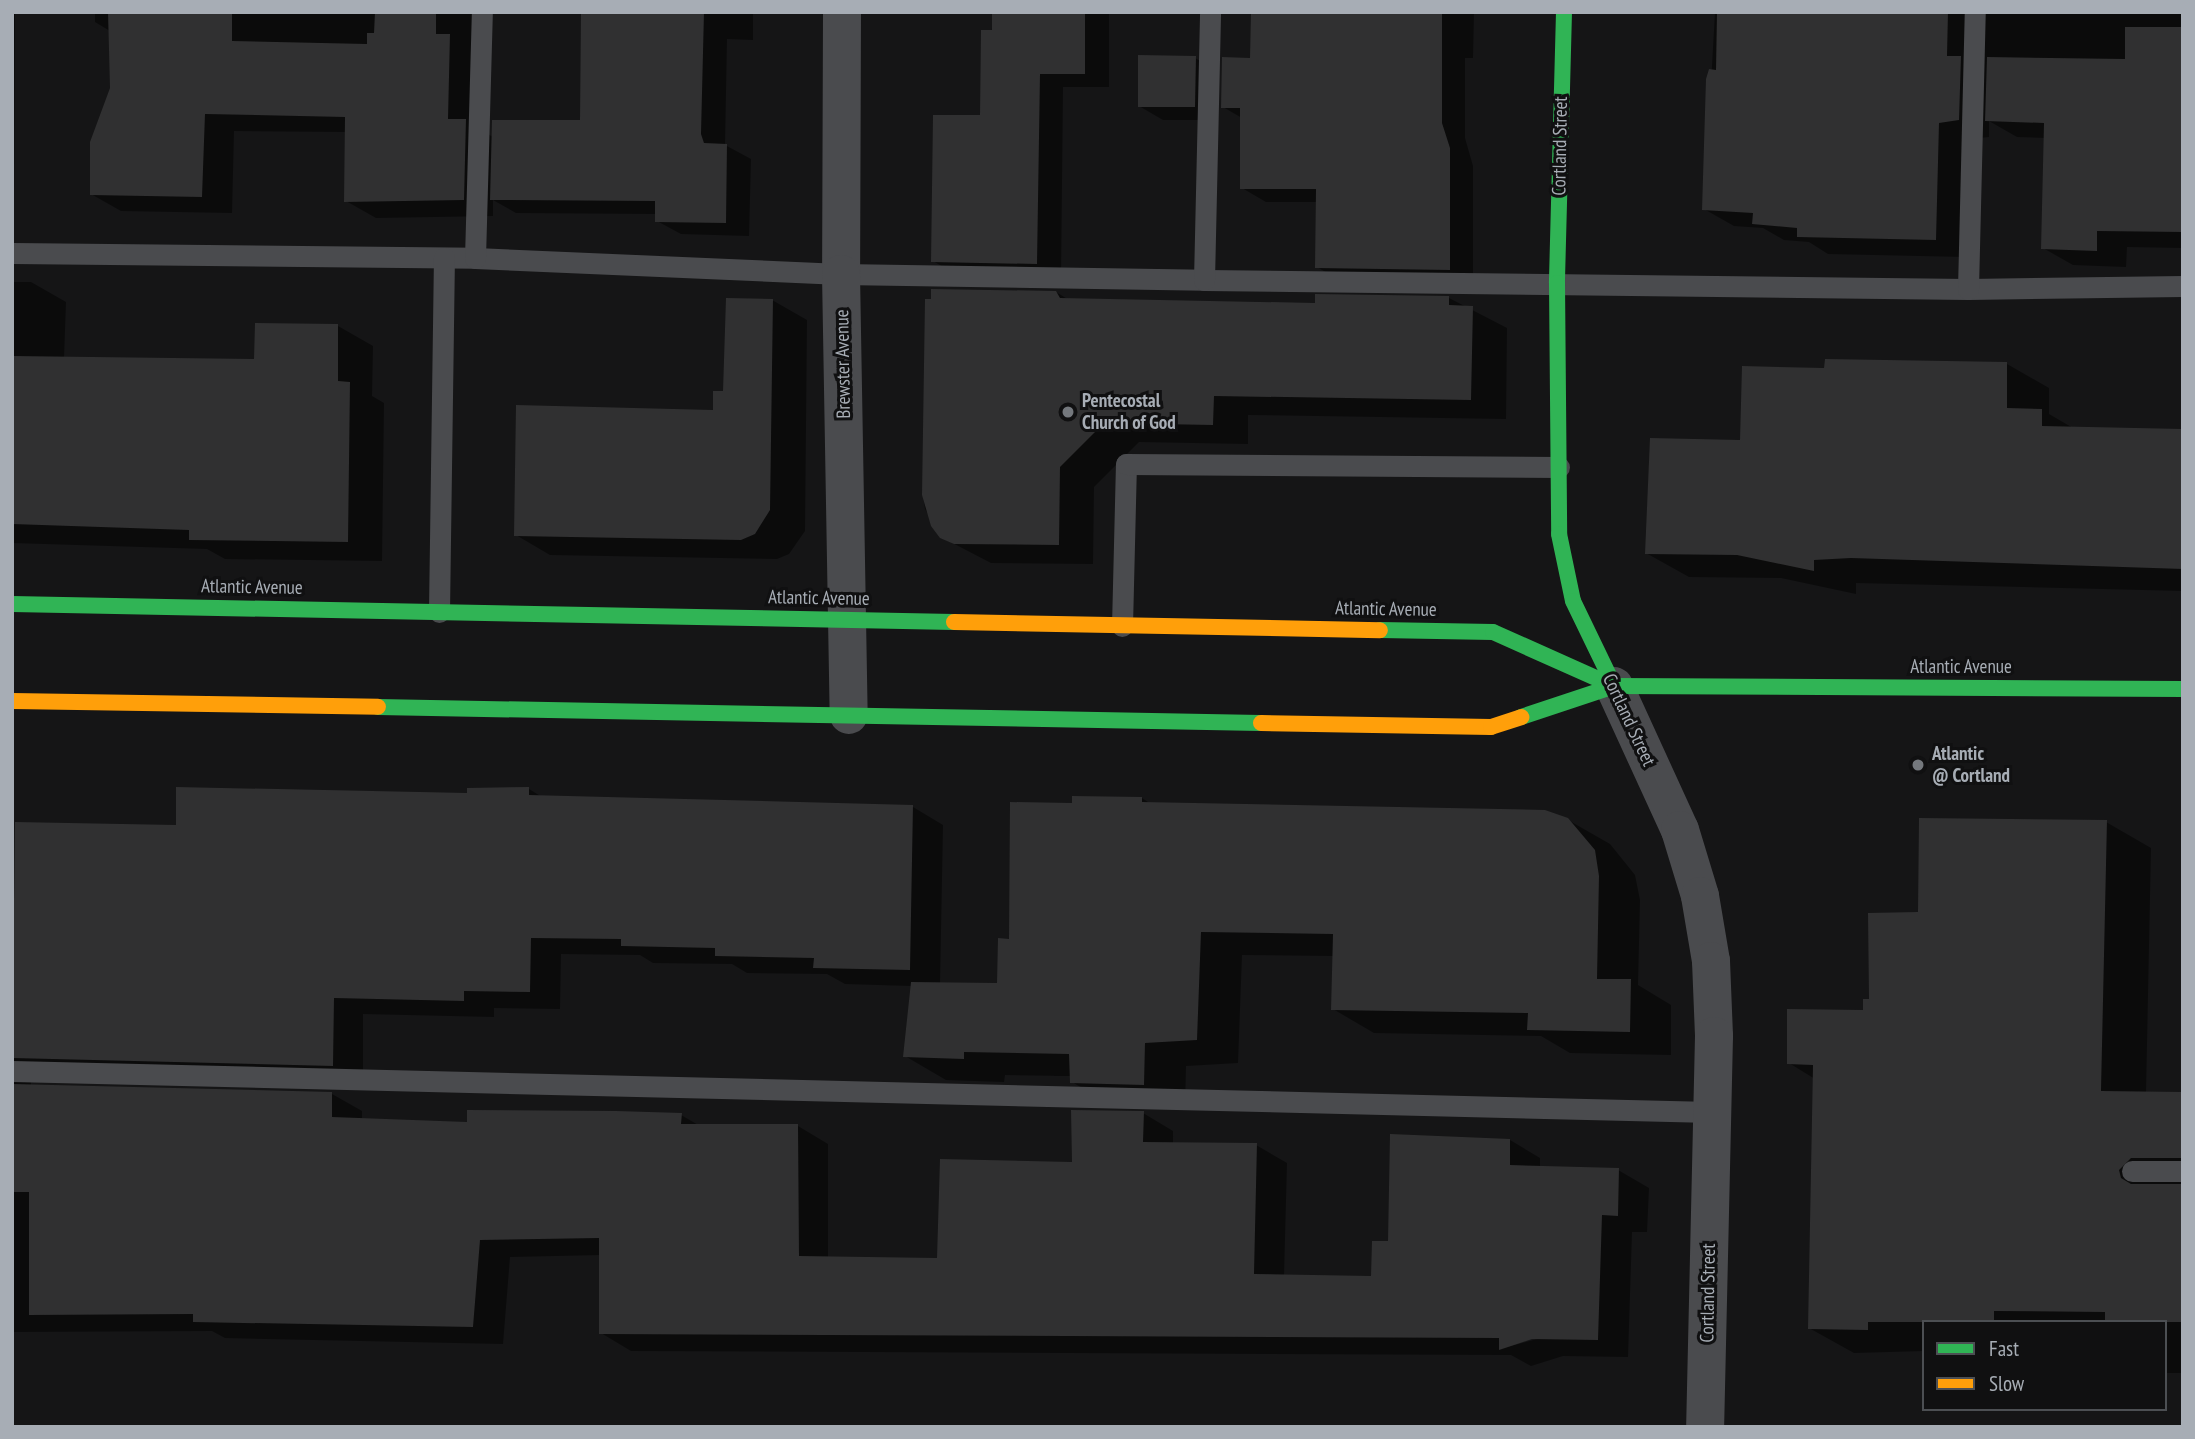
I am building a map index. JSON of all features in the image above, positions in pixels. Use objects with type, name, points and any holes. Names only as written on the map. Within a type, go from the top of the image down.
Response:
[{"type":"main road","name":"Cortland Street","points":[[1564,12],[1557,283],[1559,534],[1573,601],[1614,686]]},
{"type":"main road","name":"Atlantic Avenue","points":[[12,604],[1493,632],[1614,686]]},
{"type":"main road","name":"Atlantic Avenue","points":[[12,701],[1491,727],[1614,686],[2183,689]]},
{"type":"street","name":"Brewster Avenue","points":[[842,12],[841,274],[849,715]]},
{"type":"street","name":"Cortland Street","points":[[1614,686],[1680,830],[1700,895],[1711,961],[1713,1112],[1705,1427]]},
{"type":"lane","points":[[475,258],[482,12]]},
{"type":"lane","points":[[1204,281],[1210,12]]},
{"type":"lane","points":[[1968,289],[1975,12]]},
{"type":"lane","points":[[12,253],[475,258],[841,274],[1204,281],[1968,289],[2183,286]]},
{"type":"lane","points":[[439,612],[444,258]]},
{"type":"lane","points":[[1122,626],[1126,464],[1559,467]]},
{"type":"lane","points":[[12,1071],[1713,1112]]},
{"type":"lane","points":[[2132,1171],[2183,1171]]},
{"type":"building","points":[[108,12],[232,13],[232,41],[367,44],[367,33],[374,33],[375,12],[436,12],[436,34],[450,34],[448,119],[466,119],[464,200],[344,202],[345,117],[205,114],[202,197],[90,195],[90,142],[110,88]]},
{"type":"building","points":[[581,12],[704,12],[701,134],[704,143],[727,144],[726,223],[655,222],[655,201],[490,200],[492,120],[580,120]]},
{"type":"building","points":[[992,12],[1085,12],[1085,74],[1040,74],[1037,264],[931,262],[933,115],[980,115],[981,30],[992,30]]},
{"type":"building","points":[[1251,12],[1442,12],[1442,123],[1450,148],[1450,270],[1315,268],[1316,189],[1240,189],[1240,108],[1221,108],[1222,57],[1250,58]]},
{"type":"building","points":[[1717,12],[1948,12],[1947,56],[1961,56],[1959,120],[1939,123],[1936,240],[1797,237],[1797,228],[1752,224],[1753,213],[1702,210],[1706,79],[1709,69],[1716,70]]},
{"type":"building","points":[[2125,27],[2183,27],[2183,232],[2097,231],[2097,251],[2041,249],[2044,123],[1985,121],[1987,57],[2125,59]]},
{"type":"building","points":[[1138,55],[1196,56],[1195,107],[1138,107]]},
{"type":"building","name":"Pentecostal Church of God","points":[[931,289],[1056,291],[1060,298],[1315,303],[1315,294],[1449,296],[1449,305],[1473,306],[1471,400],[1214,396],[1213,425],[1104,423],[1060,467],[1059,545],[954,544],[940,538],[931,526],[922,495],[925,299],[931,299]]},
{"type":"building","points":[[726,298],[773,299],[770,510],[755,534],[741,540],[514,536],[516,405],[713,410],[713,391],[723,391]]},
{"type":"building","points":[[255,323],[338,324],[338,381],[350,382],[348,542],[189,540],[189,530],[12,524],[12,356],[254,359]]},
{"type":"building","points":[[1825,359],[2007,362],[2007,408],[2042,409],[2042,426],[2183,429],[2183,569],[1851,558],[1814,560],[1814,571],[1737,555],[1645,554],[1650,438],[1740,440],[1742,366],[1824,368]]},
{"type":"building","points":[[176,787],[467,793],[467,788],[529,787],[529,795],[913,805],[910,970],[813,968],[814,958],[715,956],[715,948],[621,946],[621,939],[531,938],[530,992],[464,991],[464,1001],[334,998],[333,1066],[12,1058],[15,822],[176,825]]},
{"type":"building","points":[[1072,796],[1142,797],[1142,802],[1545,810],[1568,818],[1595,850],[1599,876],[1597,979],[1631,979],[1630,1032],[1527,1030],[1528,1013],[1331,1010],[1333,934],[1201,932],[1197,1040],[1145,1043],[1144,1085],[1070,1083],[1069,1054],[964,1052],[964,1059],[903,1057],[911,982],[997,983],[998,938],[1009,939],[1010,802],[1072,803]]},
{"type":"building","points":[[1919,818],[2107,820],[2101,1091],[2183,1092],[2183,1158],[2131,1158],[2119,1170],[2121,1178],[2131,1184],[2183,1184],[2183,1322],[2105,1320],[2105,1312],[1994,1311],[1994,1320],[1868,1322],[1868,1330],[1808,1329],[1813,1065],[1787,1064],[1787,1009],[1863,1010],[1863,999],[1869,999],[1868,913],[1918,912]]},
{"type":"building","points":[[12,1084],[332,1092],[332,1117],[467,1122],[467,1110],[616,1111],[682,1113],[681,1124],[798,1124],[799,1256],[937,1258],[940,1159],[1072,1162],[1071,1110],[1144,1111],[1143,1142],[1257,1143],[1254,1274],[1371,1276],[1372,1241],[1388,1241],[1390,1134],[1510,1139],[1510,1165],[1619,1168],[1618,1216],[1602,1215],[1598,1340],[1532,1339],[1499,1350],[1499,1338],[599,1334],[599,1238],[480,1240],[473,1327],[193,1322],[193,1314],[29,1315],[29,1192],[12,1192]]},
{"type":"traffic: fast","points":[[1564,12],[1557,283],[1559,534],[1573,601],[1614,686]]},
{"type":"traffic: fast","points":[[12,604],[954,622]]},
{"type":"traffic: fast","points":[[1380,630],[1493,632],[1614,686]]},
{"type":"traffic: fast","points":[[1521,717],[1614,686],[2183,689]]},
{"type":"traffic: fast","points":[[378,707],[1261,723]]},
{"type":"traffic: slow","points":[[954,622],[1380,630]]},
{"type":"traffic: slow","points":[[12,701],[378,707]]},
{"type":"traffic: slow","points":[[1261,723],[1491,727],[1521,717]]},
{"type":"place","name":"Pentecostal Church of God","points":[[1068,412]]},
{"type":"place","name":"Atlantic @ Cortland","points":[[1918,765]]}]
